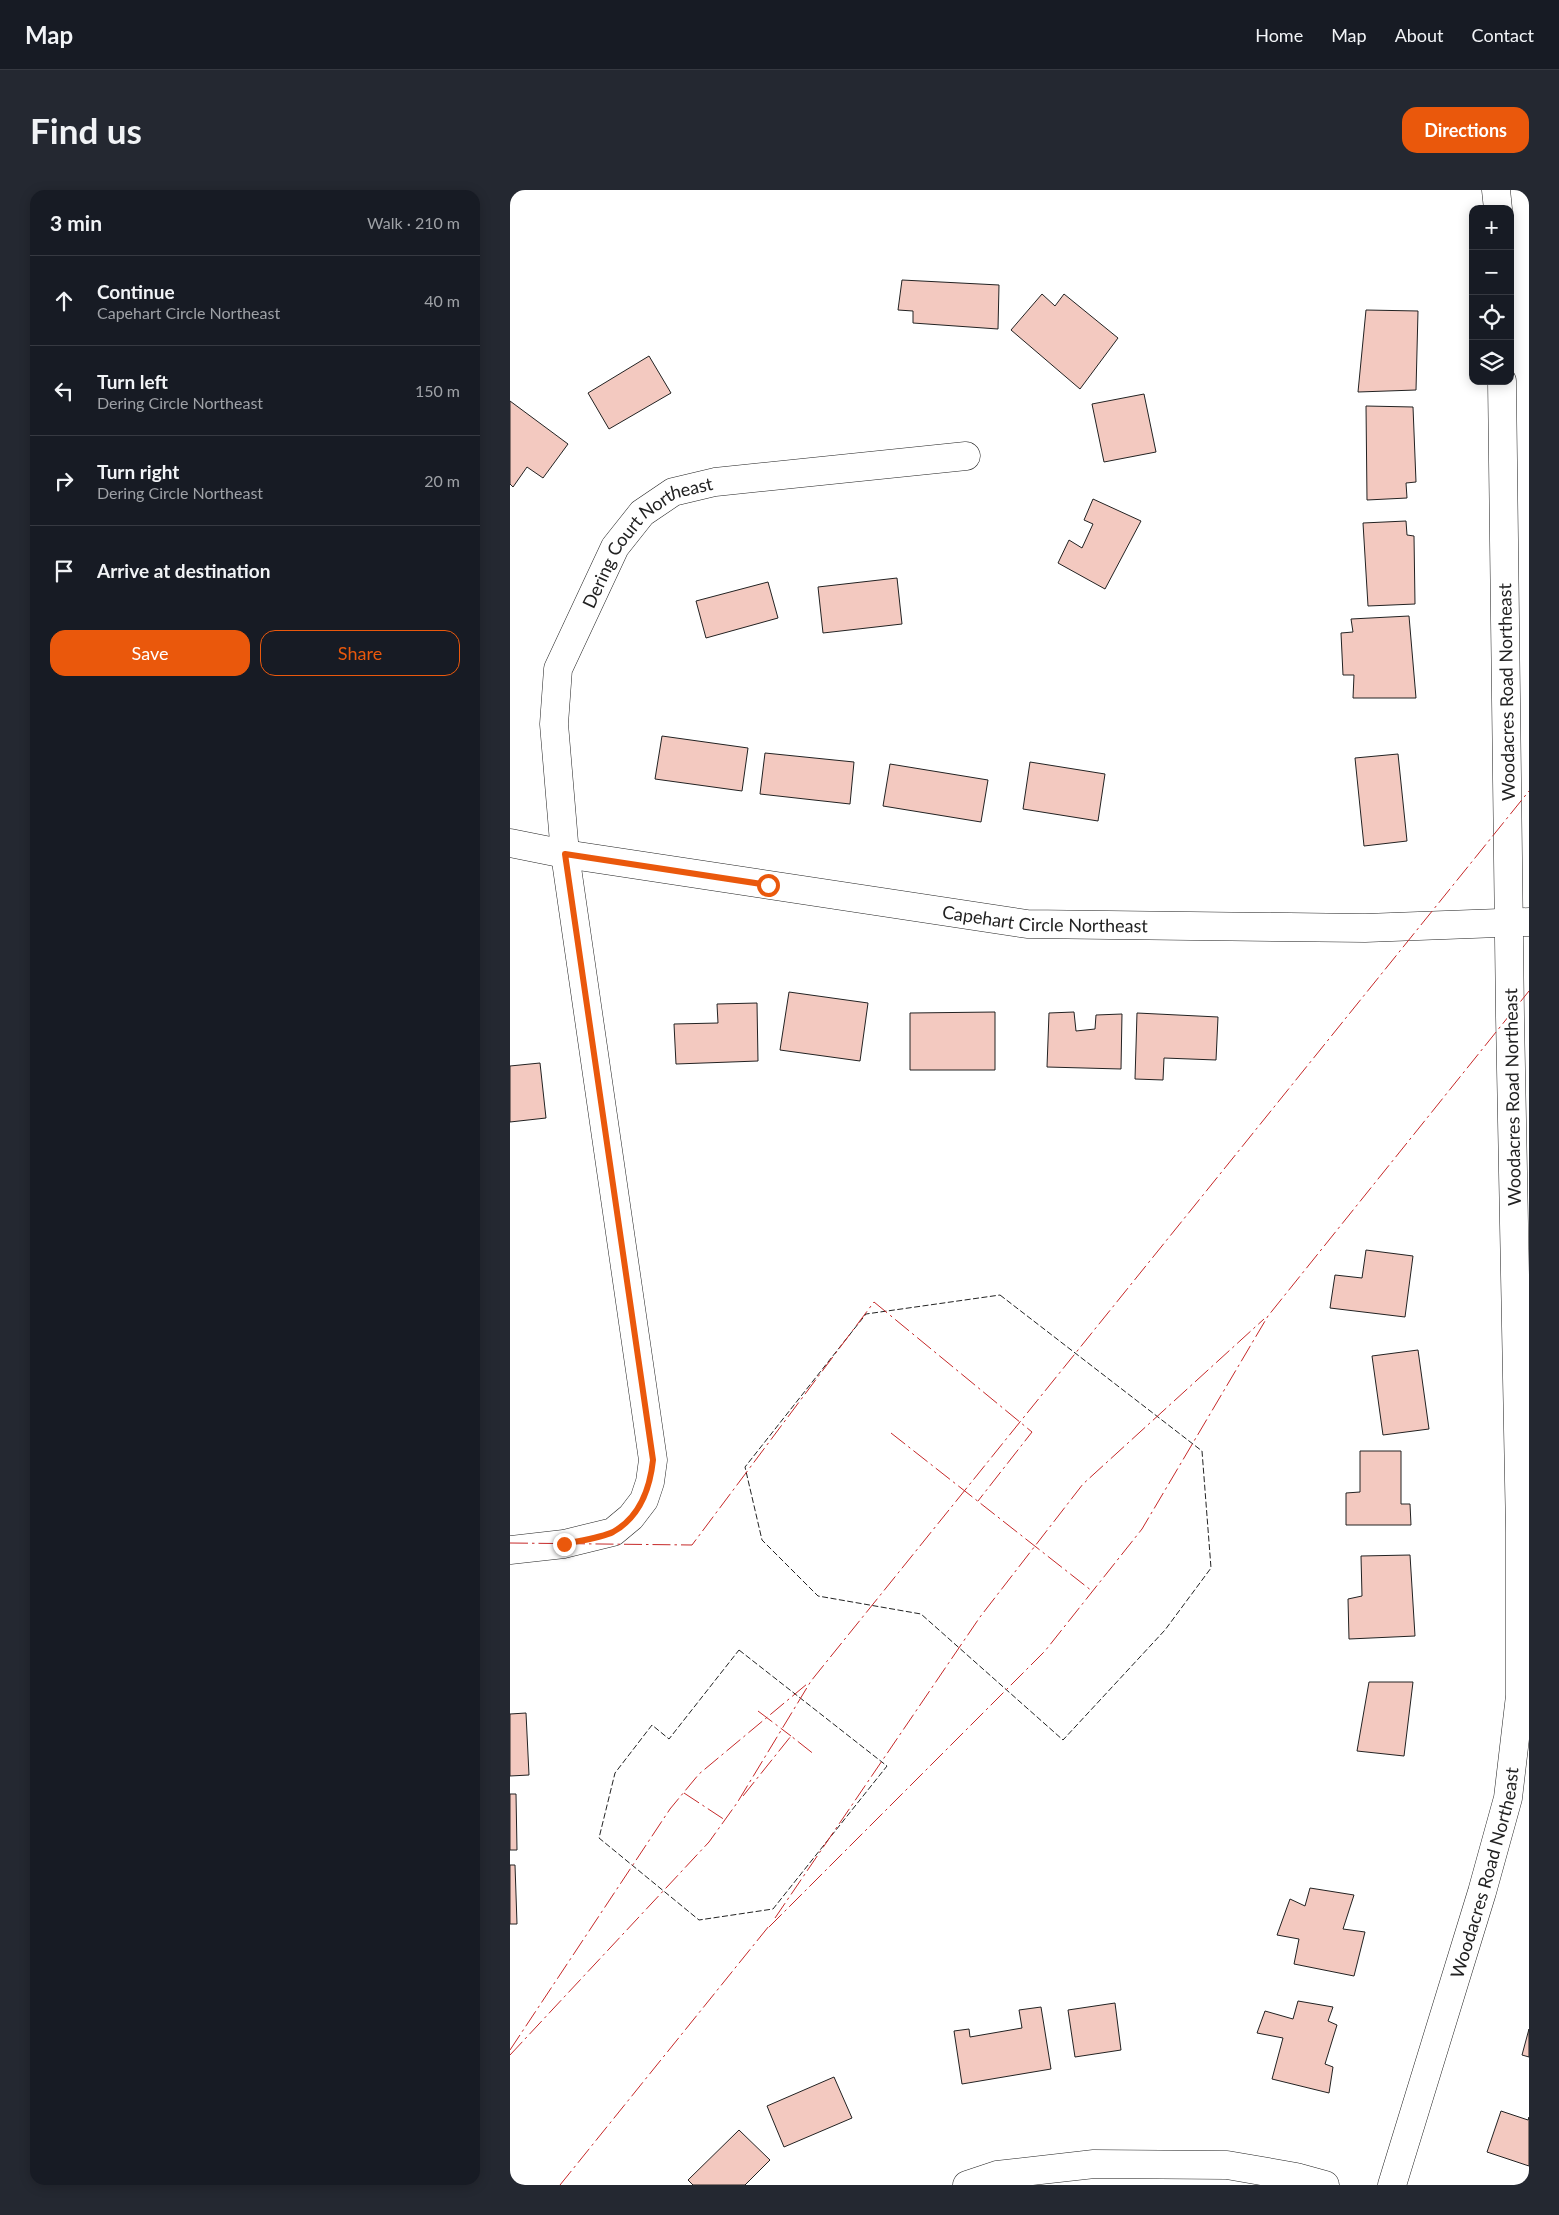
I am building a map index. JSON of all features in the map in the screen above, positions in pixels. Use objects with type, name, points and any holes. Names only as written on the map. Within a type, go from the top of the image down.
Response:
[{"type":"street","points":[[1496,190],[1498,205]]},
{"type":"street","name":"Woodacres Road Northeast","points":[[1392,2185],[1482,1892],[1508,1798],[1520,1696],[1520,1532],[1510,1017],[1520,923],[1505,662],[1502,385]]},
{"type":"street","name":"Dering Court Northeast","points":[[510,1550],[564,1544],[613,1532],[631,1518],[644,1500],[650,1482],[653,1460],[565,854],[554,724],[558,669],[615,547],[642,513],[674,492],[715,482],[966,456]]},
{"type":"street","name":"Capehart Circle Northeast","points":[[510,843],[565,854],[1027,924],[1365,928],[1520,923]]},
{"type":"street","points":[[967,2185],[998,2175],[1094,2164],[1227,2165],[1296,2177],[1325,2185]]},
{"type":"building","points":[[902,280],[999,285],[998,329],[913,323],[913,311],[898,310]]},
{"type":"building","points":[[1042,294],[1055,306],[1064,294],[1118,338],[1080,389],[1011,330]]},
{"type":"building","points":[[1366,310],[1418,311],[1416,390],[1358,392]]},
{"type":"building","points":[[649,356],[671,393],[609,429],[588,393]]},
{"type":"building","points":[[1144,394],[1156,452],[1104,462],[1092,404]]},
{"type":"building","points":[[510,401],[568,444],[543,478],[527,467],[513,487],[510,484]]},
{"type":"building","points":[[1366,406],[1413,407],[1416,482],[1406,483],[1407,498],[1367,500]]},
{"type":"building","points":[[1093,499],[1141,521],[1105,589],[1058,563],[1069,540],[1082,548],[1093,524],[1084,520]]},
{"type":"building","points":[[1406,521],[1407,535],[1414,536],[1415,604],[1368,606],[1363,523]]},
{"type":"building","points":[[897,578],[902,624],[823,633],[818,587]]},
{"type":"building","points":[[768,582],[778,618],[706,638],[696,601]]},
{"type":"building","points":[[1409,616],[1416,698],[1353,698],[1354,675],[1343,675],[1341,633],[1353,632],[1351,619]]},
{"type":"building","points":[[662,736],[748,748],[742,791],[655,779]]},
{"type":"building","points":[[765,753],[854,762],[850,804],[760,794]]},
{"type":"building","points":[[1398,754],[1407,841],[1364,846],[1355,758]]},
{"type":"building","points":[[1030,762],[1105,774],[1098,821],[1023,809]]},
{"type":"building","points":[[890,764],[988,780],[981,822],[883,806]]},
{"type":"building","points":[[789,992],[868,1003],[860,1061],[780,1050]]},
{"type":"building","points":[[757,1003],[758,1061],[676,1064],[674,1024],[718,1023],[717,1004]]},
{"type":"building","points":[[995,1012],[995,1070],[910,1070],[910,1013]]},
{"type":"building","points":[[1074,1012],[1076,1031],[1095,1029],[1096,1015],[1122,1014],[1121,1069],[1047,1067],[1049,1013]]},
{"type":"building","points":[[1137,1013],[1218,1017],[1216,1060],[1164,1058],[1163,1080],[1135,1079]]},
{"type":"building","points":[[540,1063],[546,1118],[510,1122],[510,1066]]},
{"type":"building","points":[[1366,1250],[1413,1256],[1405,1317],[1330,1308],[1335,1275],[1362,1278]]},
{"type":"building","points":[[1418,1350],[1429,1429],[1383,1435],[1372,1356]]},
{"type":"building","points":[[1360,1451],[1401,1451],[1401,1504],[1410,1504],[1411,1525],[1346,1525],[1346,1493],[1360,1492]]},
{"type":"building","points":[[1410,1555],[1415,1636],[1349,1639],[1348,1599],[1362,1596],[1361,1556]]},
{"type":"building","points":[[1369,1682],[1413,1682],[1404,1756],[1357,1751]]},
{"type":"building","points":[[526,1713],[529,1775],[510,1776],[510,1714]]},
{"type":"building","points":[[510,1794],[516,1794],[517,1850],[510,1850]]},
{"type":"building","points":[[510,1865],[515,1865],[517,1924],[510,1924]]},
{"type":"building","points":[[1310,1888],[1354,1895],[1343,1929],[1365,1932],[1354,1976],[1294,1964],[1299,1939],[1277,1935],[1290,1899],[1305,1906]]},
{"type":"building","points":[[1298,2001],[1333,2007],[1328,2021],[1337,2025],[1325,2064],[1333,2067],[1329,2093],[1272,2079],[1283,2038],[1257,2033],[1265,2011],[1293,2019]]},
{"type":"building","points":[[1115,2003],[1121,2050],[1075,2057],[1068,2010]]},
{"type":"building","points":[[1041,2007],[1051,2069],[962,2084],[954,2031],[969,2029],[970,2037],[1022,2028],[1019,2010]]},
{"type":"building","points":[[1529,2029],[1529,2057],[1522,2055]]},
{"type":"building","points":[[834,2077],[852,2118],[784,2147],[767,2106]]},
{"type":"building","points":[[1501,2111],[1528,2120],[1529,2117],[1529,2166],[1487,2152]]},
{"type":"building","points":[[739,2130],[770,2160],[745,2185],[693,2185],[688,2180]]},
{"type":"fence","points":[[1000,1295],[1202,1451],[1211,1568],[1165,1630],[1063,1740],[921,1614],[818,1596],[762,1540],[745,1467],[866,1314],[1000,1295]]},
{"type":"fence","points":[[739,1650],[887,1766],[773,1909],[699,1920],[599,1838],[615,1773],[652,1725],[669,1739],[739,1650]]},
{"type":"power","points":[[510,2055],[709,1842],[737,1803],[811,1681],[1529,791]]},
{"type":"power","points":[[769,1927],[1045,1651],[1142,1529],[1268,1316],[1529,991]]},
{"type":"power","points":[[510,1543],[692,1545],[874,1302],[1032,1432],[978,1501]]},
{"type":"power","points":[[775,1918],[980,1617],[1083,1484],[1264,1319]]},
{"type":"power","points":[[891,1433],[1092,1591]]},
{"type":"power","points":[[510,2050],[670,1809],[699,1774],[807,1684]]},
{"type":"power","points":[[758,1711],[791,1736]]},
{"type":"power","points":[[743,1796],[791,1736],[815,1755]]},
{"type":"power","points":[[684,1793],[725,1820]]},
{"type":"power","points":[[560,2185],[769,1926]]},
{"type":"route","points":[[564,1544],[613,1532],[631,1518],[644,1500],[650,1482],[653,1460],[565,854],[768,885]]}]
